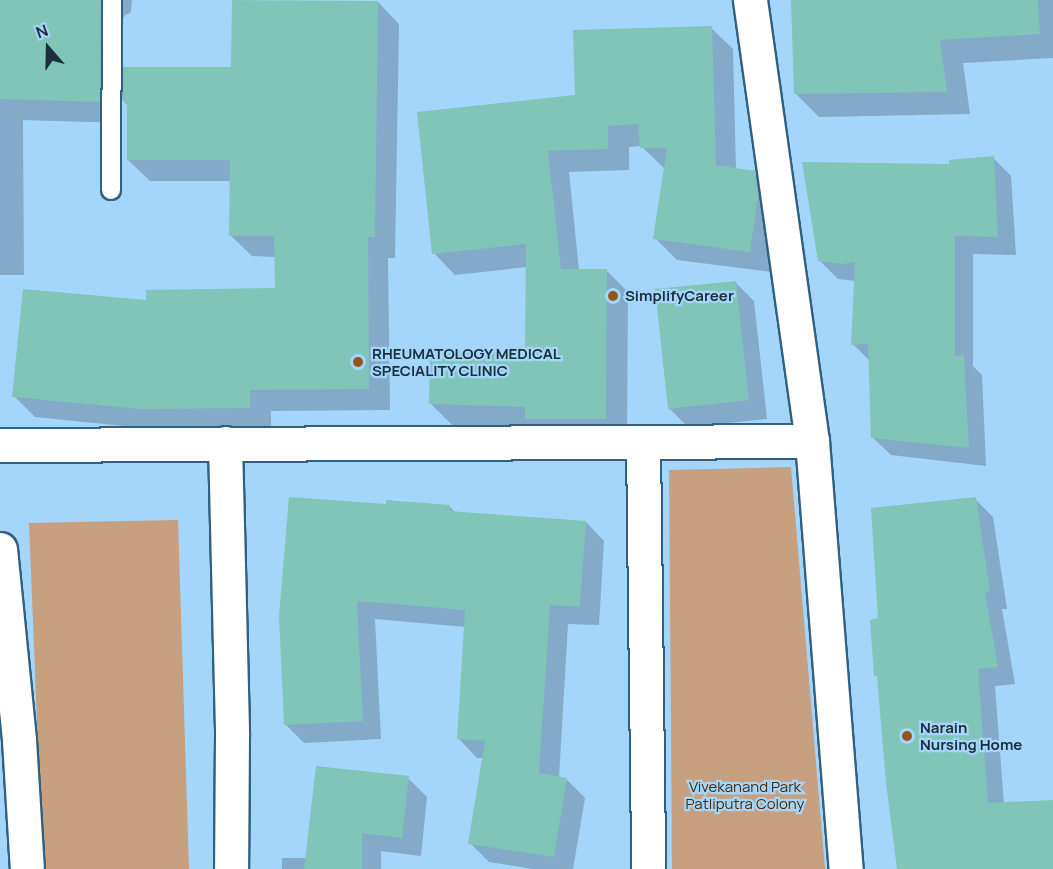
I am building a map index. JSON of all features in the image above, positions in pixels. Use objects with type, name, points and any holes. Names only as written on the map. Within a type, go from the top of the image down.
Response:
[{"type":"street","points":[[750,0],[812,441],[846,869]]},
{"type":"street","points":[[0,445],[812,441]]},
{"type":"street","points":[[644,442],[648,869]]},
{"type":"street","points":[[225,443],[232,735],[231,869]]},
{"type":"street","points":[[0,549],[19,740],[27,869]]},
{"type":"lane","points":[[111,190],[112,0]]},
{"type":"green space","name":"Vivekanand Park Patliputra Colony","points":[[791,467],[825,869],[672,869],[669,470]]},
{"type":"green space","points":[[178,520],[189,869],[43,869],[29,523]]},
{"type":"building","points":[[0,0],[101,0],[100,102],[0,99]]},
{"type":"building","points":[[232,0],[378,1],[375,237],[368,237],[369,389],[250,390],[250,408],[141,409],[12,397],[23,289],[146,300],[146,290],[275,288],[274,236],[229,236],[230,160],[127,160],[127,102],[123,102],[123,67],[231,67]]},
{"type":"building","points":[[791,0],[1038,0],[1040,34],[940,40],[947,92],[794,94]]},
{"type":"building","points":[[712,26],[716,165],[755,171],[758,195],[750,252],[653,239],[667,148],[640,148],[638,124],[608,126],[608,149],[548,151],[561,269],[607,269],[606,419],[525,419],[525,407],[429,404],[430,350],[525,353],[526,244],[432,254],[417,112],[575,95],[573,30]]},
{"type":"building","points":[[994,156],[998,237],[955,236],[955,356],[964,355],[969,448],[871,438],[868,344],[851,345],[855,262],[842,264],[818,261],[802,162],[949,164],[949,160]]},
{"type":"building","points":[[736,281],[749,400],[668,409],[655,289]]},
{"type":"building","points":[[289,497],[386,504],[386,500],[450,505],[449,511],[586,521],[580,607],[550,605],[539,773],[567,778],[554,857],[468,844],[485,741],[457,739],[465,610],[357,601],[363,721],[284,725],[279,616]]},
{"type":"building","points":[[976,497],[990,591],[985,592],[998,667],[978,669],[988,803],[1053,800],[1053,869],[897,869],[886,783],[877,676],[874,676],[870,620],[878,618],[871,508]]},
{"type":"building","points":[[316,766],[409,776],[402,838],[362,833],[362,869],[304,869]]},
{"type":"place","name":"SimplifyCareer","points":[[613,296]]},
{"type":"place","name":"RHEUMATOLOGY MEDICAL SPECIALITY CLINIC","points":[[358,362]]},
{"type":"place","name":"Narain Nursing Home","points":[[907,736]]}]
